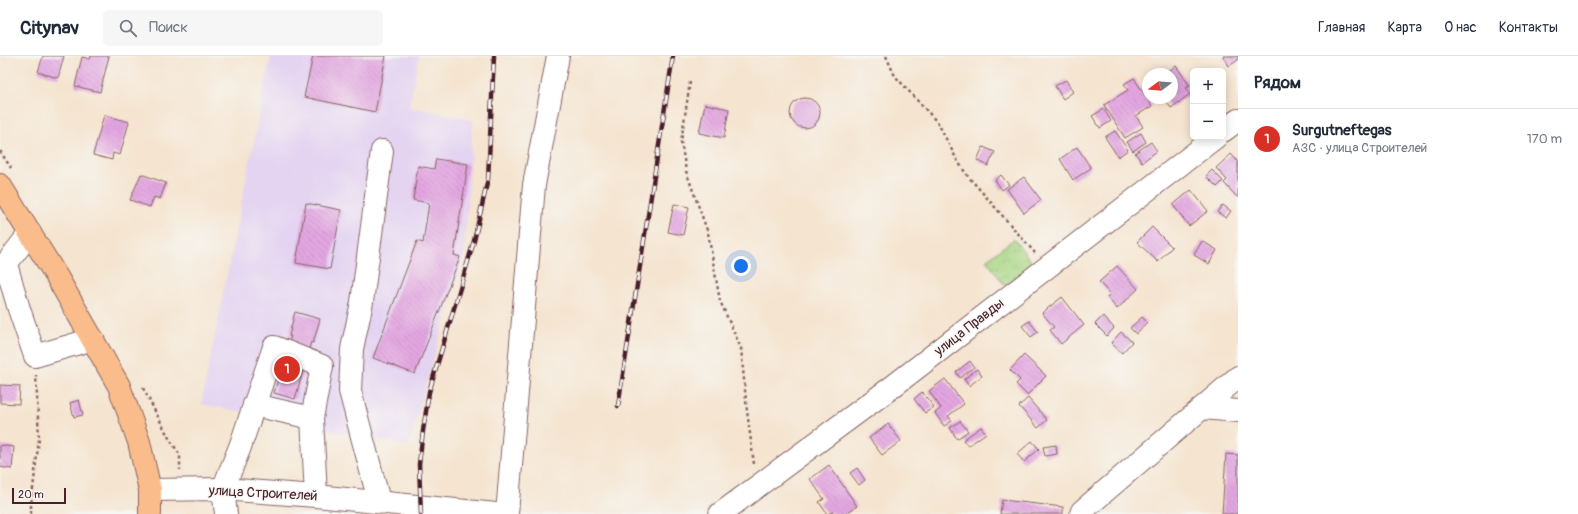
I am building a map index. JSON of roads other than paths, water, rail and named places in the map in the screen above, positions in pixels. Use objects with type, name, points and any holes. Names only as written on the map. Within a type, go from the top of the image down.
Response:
[{"type":"main road","points":[[0,185],[30,233],[119,386],[139,442],[150,490],[150,514]]},
{"type":"street","points":[[507,514],[534,185],[558,56]]},
{"type":"street","points":[[1226,129],[1238,120]]},
{"type":"street","name":"улица Правды","points":[[720,514],[892,387],[1212,140]]},
{"type":"street","points":[[379,501],[350,391],[352,349],[362,302],[382,151]]},
{"type":"street","points":[[30,233],[6,264],[35,356],[92,339]]},
{"type":"street","points":[[226,514],[223,489],[274,347],[322,366],[312,418],[316,496]]},
{"type":"street","points":[[1081,514],[1082,511],[1238,377]]},
{"type":"street","points":[[254,405],[312,418]]},
{"type":"street","points":[[1202,408],[1238,411]]},
{"type":"street","name":"улица Строителей","points":[[150,490],[223,489],[379,501],[496,514]]},
{"type":"railway","points":[[421,514],[419,464],[429,392],[474,241],[488,179],[494,56]]},
{"type":"railway","points":[[618,406],[673,56]]},
{"type":"place","name":"Surgutneftegas","points":[[287,369]]}]
